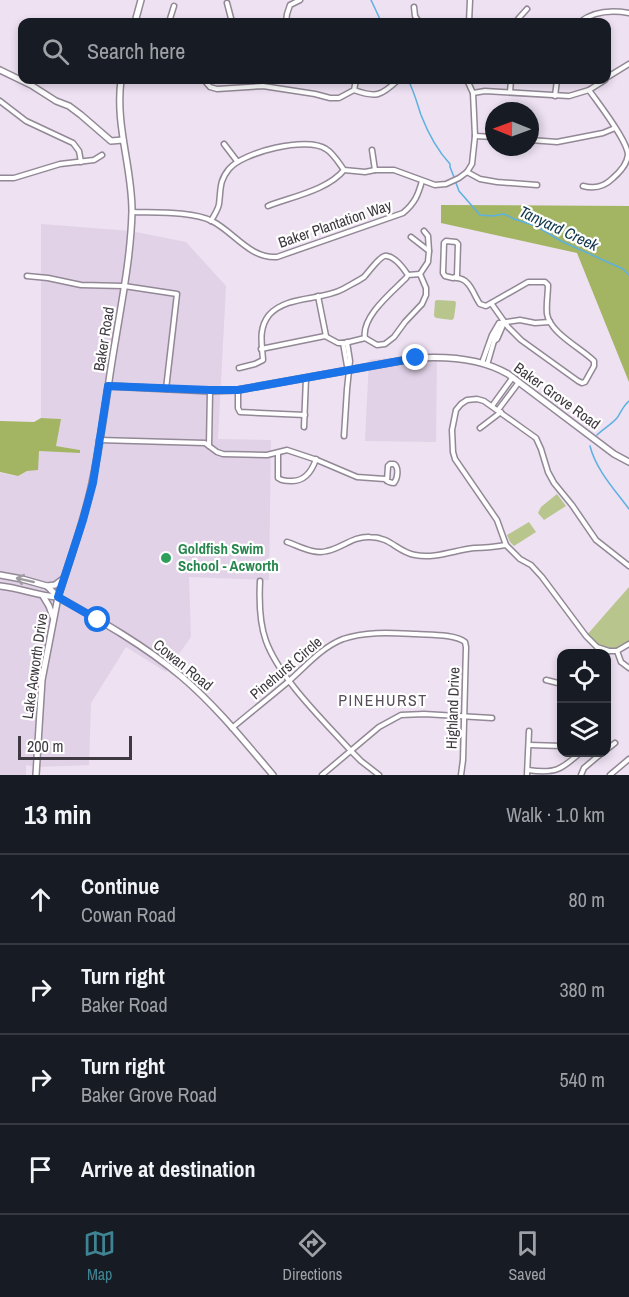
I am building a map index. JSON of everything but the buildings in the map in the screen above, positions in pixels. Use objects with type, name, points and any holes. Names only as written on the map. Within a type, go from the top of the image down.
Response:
[{"type":"main road","points":[[136,18],[141,0]]},
{"type":"main road","points":[[0,70],[18,78]]},
{"type":"main road","points":[[30,84],[81,114],[111,141],[123,140]]},
{"type":"main road","name":"Baker Road","points":[[58,597],[90,492],[124,286],[132,212],[120,116],[121,84]]},
{"type":"main road","name":"Baker Grove Road","points":[[108,386],[238,390],[402,360],[427,357],[446,358],[484,364],[499,369],[513,377],[614,454],[629,462]]},
{"type":"main road","points":[[0,575],[47,586],[55,585],[63,579]]},
{"type":"main road","points":[[0,586],[58,597]]},
{"type":"main road","points":[[47,586],[58,597]]},
{"type":"main road","points":[[42,595],[53,619]]},
{"type":"main road","name":"Lake Acworth Drive","points":[[36,775],[42,680],[58,597]]},
{"type":"main road","name":"Cowan Road","points":[[58,597],[124,635],[162,661],[195,688],[273,775]]},
{"type":"street","points":[[286,18],[290,5],[300,0]]},
{"type":"street","points":[[469,18],[470,0]]},
{"type":"street","points":[[227,3],[231,18]]},
{"type":"street","points":[[170,18],[174,6]]},
{"type":"street","points":[[414,7],[416,18]]},
{"type":"street","points":[[519,18],[527,9]]},
{"type":"street","points":[[586,18],[613,10],[629,13]]},
{"type":"street","points":[[611,76],[629,64]]},
{"type":"street","points":[[207,84],[217,89],[263,86],[330,98],[339,98],[354,90],[368,95],[379,94],[394,84]]},
{"type":"street","points":[[354,90],[355,84]]},
{"type":"street","points":[[132,212],[196,216],[212,221],[219,205],[222,179],[230,168],[237,161],[287,145],[313,144],[326,148],[344,170],[365,172],[394,170],[435,185],[446,184],[467,172],[472,164],[475,136],[472,93],[469,84]]},
{"type":"street","points":[[510,92],[511,84]]},
{"type":"street","points":[[555,96],[556,84]]},
{"type":"street","points":[[472,93],[485,91],[569,96],[589,90],[598,84]]},
{"type":"street","points":[[583,186],[592,188],[605,185],[625,165],[628,155],[626,144],[589,90]]},
{"type":"street","points":[[0,101],[26,121],[73,143],[79,151],[81,162]]},
{"type":"street","points":[[539,141],[557,142],[615,129]]},
{"type":"street","points":[[475,136],[485,137]]},
{"type":"street","points":[[224,144],[237,161]]},
{"type":"street","points":[[372,150],[375,170]]},
{"type":"street","points":[[0,177],[14,178],[60,164],[94,160],[102,155]]},
{"type":"street","points":[[268,206],[335,180],[344,170]]},
{"type":"street","points":[[467,172],[480,179],[537,185]]},
{"type":"street","name":"Baker Plantation Way","points":[[212,221],[259,255],[269,258],[277,257],[403,213],[418,195],[422,181]]},
{"type":"street","points":[[420,274],[428,262],[429,251],[428,236],[423,231]]},
{"type":"street","points":[[411,237],[429,251]]},
{"type":"street","points":[[456,278],[458,244],[446,241],[444,243],[443,273],[449,278],[456,278],[460,278],[467,282],[480,304],[486,306],[491,303],[528,282],[545,282],[548,285],[547,312],[553,328],[594,361],[594,366],[585,382],[582,383],[521,340],[504,322],[491,303]]},
{"type":"street","points":[[239,368],[261,362],[260,340],[263,326],[274,311],[292,303],[340,291],[364,276],[385,255],[396,262],[408,275]]},
{"type":"street","points":[[365,338],[364,332],[377,308],[408,275],[420,274]]},
{"type":"street","points":[[318,296],[326,336],[333,342],[365,338],[377,345],[385,344],[423,304],[426,288],[420,274]]},
{"type":"street","points":[[27,276],[81,285],[124,286],[177,294],[166,389]]},
{"type":"street","points":[[484,364],[499,323],[520,320],[535,323],[550,322]]},
{"type":"street","points":[[484,364],[495,336],[504,322]]},
{"type":"street","points":[[261,349],[326,336]]},
{"type":"street","points":[[344,436],[350,361],[345,342]]},
{"type":"street","points":[[492,406],[513,377]]},
{"type":"street","points":[[304,427],[306,378]]},
{"type":"street","points":[[480,428],[499,411],[519,382]]},
{"type":"street","points":[[209,446],[210,390]]},
{"type":"street","points":[[238,390],[240,412],[304,415]]},
{"type":"street","points":[[600,649],[570,617],[542,577],[506,545],[496,519],[459,465],[453,452],[452,430],[457,408],[464,402],[474,399],[482,400],[536,438],[554,483],[600,545],[629,566]]},
{"type":"street","points":[[99,440],[205,444],[223,454],[267,455],[287,450],[316,459],[357,477],[385,479],[387,481],[392,483],[396,481],[397,468],[394,464],[388,466],[387,481]]},
{"type":"street","points":[[278,453],[278,478],[281,481],[301,479],[310,472],[316,459]]},
{"type":"street","points":[[287,542],[313,551],[326,552],[350,540],[367,536],[382,538],[414,555],[428,556],[506,545]]},
{"type":"street","points":[[260,581],[260,611],[265,639],[272,654],[289,681],[360,761],[379,775]]},
{"type":"street","name":"Pinehurst Circle","points":[[232,728],[319,655],[345,638],[377,633],[424,634],[460,638],[465,642]]},
{"type":"street","name":"Highland Drive","points":[[461,775],[465,716],[465,642]]},
{"type":"street","points":[[611,651],[617,651],[629,644]]},
{"type":"street","points":[[617,651],[621,662],[629,668]]},
{"type":"street","points":[[546,680],[557,683]]},
{"type":"street","points":[[322,775],[379,727],[401,715],[492,718]]},
{"type":"street","points":[[528,731],[527,772],[557,770],[576,757]]},
{"type":"street","points":[[611,746],[615,743]]},
{"type":"street","points":[[529,745],[557,746]]},
{"type":"street","points":[[581,775],[584,768],[598,757]]},
{"type":"street","points":[[610,775],[629,759]]},
{"type":"shaded area","points":[[41,224],[131,231],[186,242],[226,286],[218,439],[271,440],[269,580],[189,577],[191,637],[166,672],[126,647],[91,703],[89,765],[37,767],[26,765],[26,775],[0,775],[0,473],[18,476],[27,471],[39,451],[80,452],[80,450],[56,446],[60,419],[41,418]]},
{"type":"shaded area","points":[[437,353],[436,442],[365,441],[369,360]]},
{"type":"green space","points":[[441,205],[629,206],[629,382],[577,253],[441,223]]},
{"type":"green space","points":[[437,300],[455,301],[452,320],[434,316]]},
{"type":"green space","points":[[41,418],[61,419],[56,446],[80,450],[80,453],[39,451],[38,470],[27,471],[18,476],[0,472],[0,421],[34,422]]},
{"type":"green space","points":[[557,494],[566,506],[544,520],[538,513],[541,507]]},
{"type":"green space","points":[[529,522],[536,532],[514,546],[507,535]]},
{"type":"green space","points":[[629,587],[629,644],[617,651],[603,649],[586,636]]},
{"type":"waterway","name":"Tanyard Creek","points":[[371,0],[379,18]]},
{"type":"waterway","name":"Tanyard Creek","points":[[410,84],[427,128],[437,147],[450,164],[454,177]]},
{"type":"waterway","name":"Tanyard Creek","points":[[456,183],[459,191],[480,215],[504,214],[536,226],[561,241],[623,269],[629,275]]},
{"type":"waterway","name":"Tanyard Creek","points":[[597,435],[617,418],[629,401]]},
{"type":"waterway","name":"Tanyard Creek","points":[[590,446],[601,471],[629,509]]},
{"type":"place","name":"Goldfish Swim School - Acworth","points":[[166,558]]},
{"type":"district","name":"PINEHURST","points":[[383,700]]},
{"type":"route","points":[[98,620],[58,597],[93,483],[108,386],[238,390],[416,358]]}]
